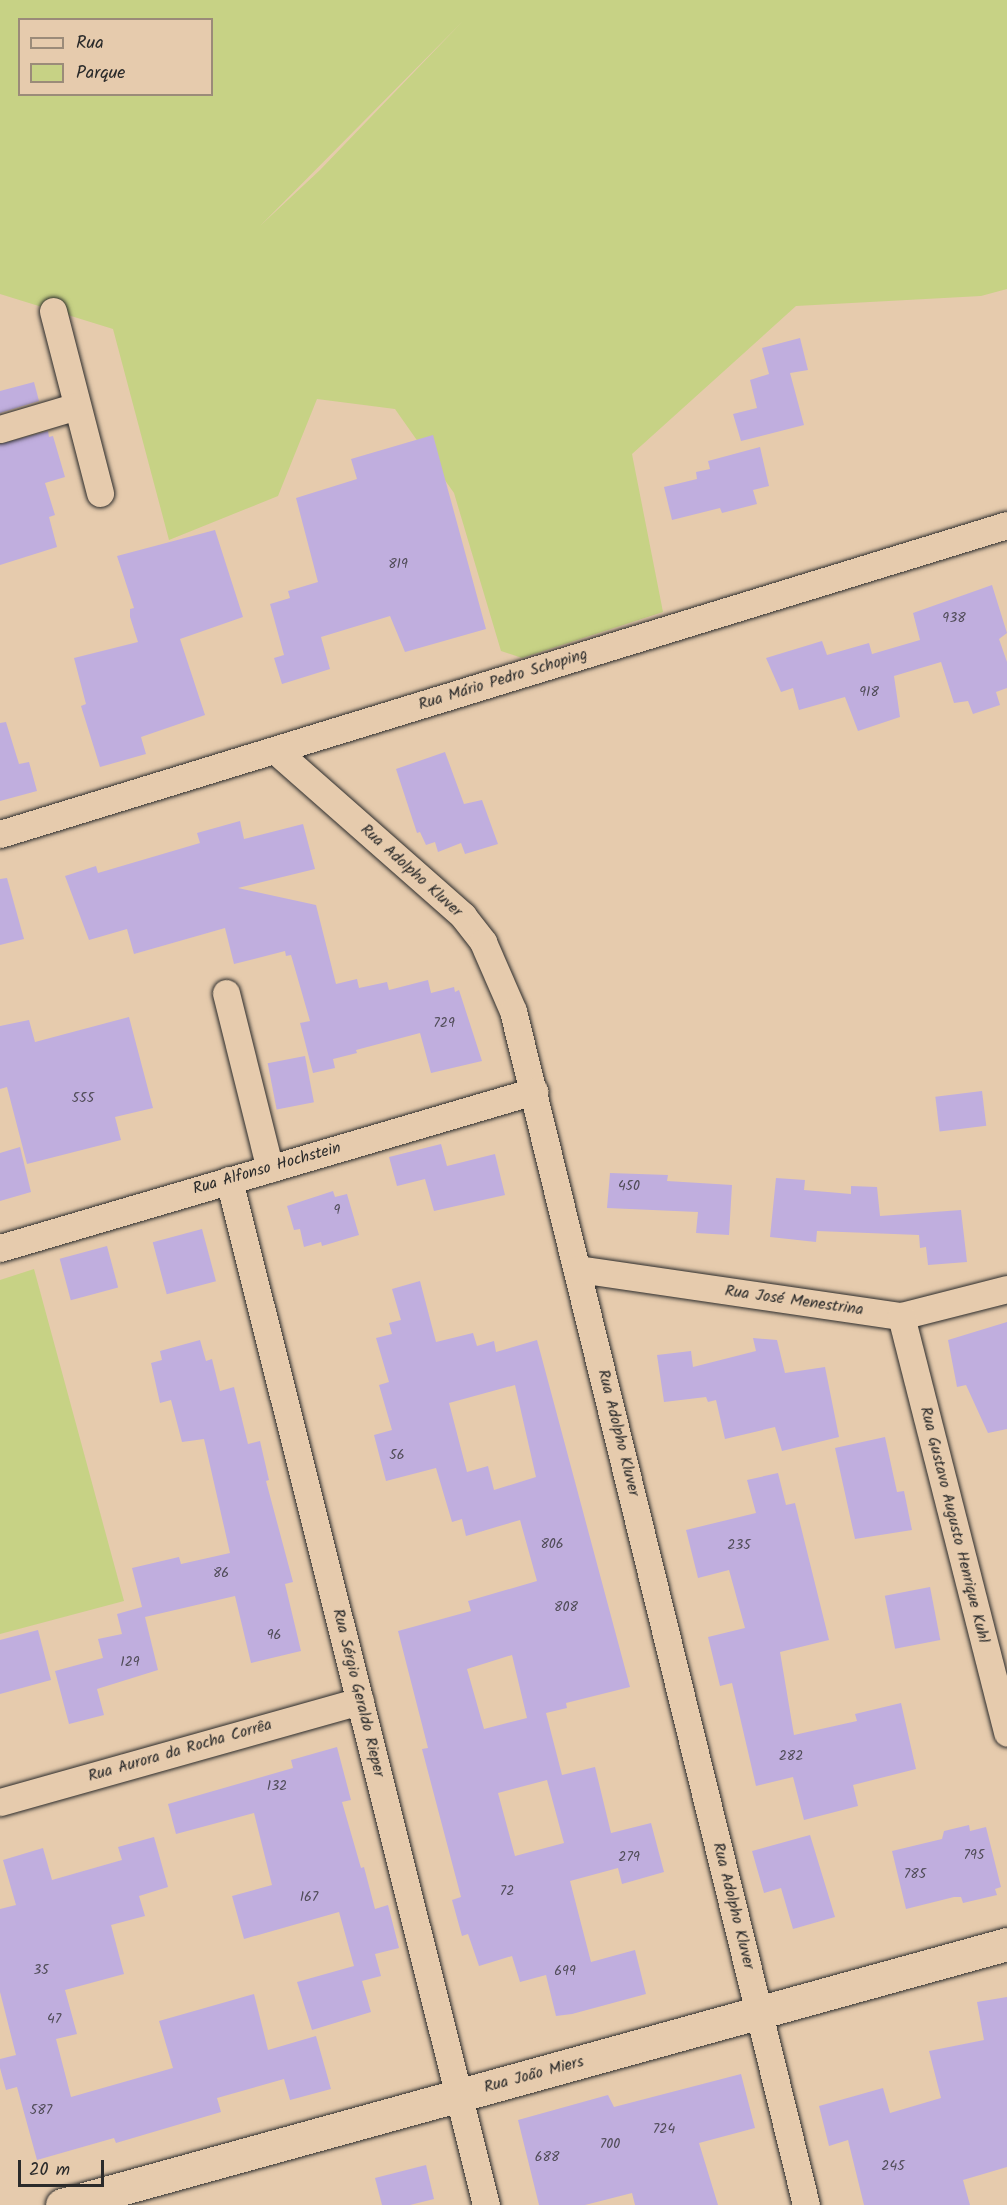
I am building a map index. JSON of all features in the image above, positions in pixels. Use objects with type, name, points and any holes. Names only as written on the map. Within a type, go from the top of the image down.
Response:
[{"type":"street","points":[[53,311],[100,493]]},
{"type":"street","points":[[0,429],[77,406]]},
{"type":"street","name":"Rua Mário Pedro Schoping","points":[[0,834],[1007,525]]},
{"type":"street","name":"Rua Adolpho Kluver","points":[[275,750],[463,916],[483,942],[513,1011],[806,2205]]},
{"type":"street","points":[[226,993],[270,1169]]},
{"type":"street","name":"Rua Alfonso Hochstein","points":[[0,1248],[534,1091]]},
{"type":"street","name":"Rua Sérgio Geraldo Rieper","points":[[230,1180],[486,2205]]},
{"type":"street","name":"Rua José Menestrina","points":[[578,1269],[901,1316],[1007,1288]]},
{"type":"street","name":"Rua Gustavo Augusto Henrique Kuhl","points":[[901,1316],[1007,1733]]},
{"type":"street","name":"Rua Aurora da Rocha Corrêa","points":[[0,1802],[360,1701]]},
{"type":"street","name":"Rua João Miers","points":[[62,2205],[1007,1944]]},
{"type":"green space","points":[[0,0],[1007,0],[1007,289],[981,296],[796,306],[632,454],[663,612],[522,658],[501,651],[454,493],[395,409],[317,399],[278,496],[169,540],[113,329],[0,294]],"holes":[[[463,21],[320,170],[260,226]]]},
{"type":"green space","points":[[34,1269],[124,1601],[0,1634],[0,1280]]},
{"type":"building","points":[[800,338],[808,370],[790,373],[804,425],[741,441],[733,414],[757,408],[750,380],[769,374],[762,348]]},
{"type":"building","points":[[34,382],[39,401],[0,413],[0,391]]},
{"type":"building","points":[[48,431],[49,437],[53,436],[65,477],[45,483],[55,515],[49,517],[57,547],[0,565],[0,444]]},
{"type":"building","points":[[433,435],[486,629],[405,652],[390,616],[321,637],[330,669],[282,684],[274,658],[284,655],[270,604],[290,598],[288,591],[318,582],[296,498],[357,479],[351,459]]},
{"type":"building","points":[[760,447],[769,486],[753,490],[757,504],[722,513],[720,508],[672,520],[664,487],[697,479],[696,472],[710,469],[708,461]]},
{"type":"building","points":[[215,530],[243,617],[180,639],[205,715],[141,737],[146,754],[100,767],[81,706],[86,704],[74,658],[138,642],[130,617],[130,609],[134,608],[117,556]]},
{"type":"building","points":[[992,585],[1007,633],[999,639],[1007,662],[1007,688],[996,692],[1000,705],[973,714],[968,701],[954,703],[941,662],[894,676],[900,717],[858,731],[845,697],[799,710],[793,688],[781,692],[766,658],[822,641],[827,655],[869,643],[872,654],[920,640],[913,613]]},
{"type":"building","points":[[6,722],[19,764],[29,762],[37,791],[0,801],[0,723]]},
{"type":"building","points":[[445,752],[464,804],[482,800],[498,844],[465,854],[461,843],[438,852],[435,842],[426,845],[420,832],[417,833],[396,769]]},
{"type":"building","points":[[240,821],[244,839],[303,824],[315,869],[238,888],[316,905],[336,984],[357,979],[359,988],[387,982],[389,990],[428,980],[431,993],[454,987],[455,992],[459,990],[482,1061],[431,1073],[420,1033],[356,1050],[357,1053],[333,1059],[335,1068],[313,1073],[300,1023],[310,1021],[291,955],[286,956],[285,951],[234,964],[225,928],[134,954],[127,929],[89,940],[65,876],[96,866],[98,873],[200,843],[197,833]]},
{"type":"building","points":[[7,878],[24,939],[0,945],[0,879]]},
{"type":"building","points":[[129,1017],[153,1108],[115,1117],[121,1140],[27,1164],[7,1087],[0,1089],[0,1026],[29,1020],[35,1042]]},
{"type":"building","points":[[305,1056],[314,1102],[277,1109],[268,1063]]},
{"type":"building","points":[[982,1091],[986,1126],[940,1131],[935,1097]]},
{"type":"building","points":[[441,1144],[447,1166],[495,1154],[505,1195],[434,1211],[425,1179],[397,1186],[389,1157]]},
{"type":"building","points":[[20,1147],[31,1192],[0,1201],[0,1153]]},
{"type":"building","points":[[610,1173],[668,1175],[667,1181],[732,1185],[729,1235],[696,1233],[698,1212],[607,1208]]},
{"type":"building","points":[[776,1178],[805,1180],[804,1190],[851,1194],[851,1186],[877,1187],[880,1216],[961,1210],[967,1262],[928,1265],[926,1247],[920,1248],[919,1235],[817,1231],[816,1242],[770,1237]]},
{"type":"building","points":[[333,1191],[335,1197],[347,1194],[359,1235],[322,1246],[321,1242],[304,1247],[300,1229],[294,1230],[287,1206]]},
{"type":"building","points":[[202,1229],[216,1281],[167,1294],[153,1242]]},
{"type":"building","points":[[107,1246],[118,1288],[71,1300],[60,1259]]},
{"type":"building","points":[[420,1281],[436,1342],[473,1333],[477,1346],[494,1341],[496,1352],[537,1340],[630,1687],[566,1703],[567,1708],[546,1713],[562,1775],[595,1767],[611,1833],[651,1823],[664,1872],[622,1884],[618,1868],[570,1881],[591,1962],[635,1950],[646,1994],[572,2014],[556,2016],[546,1975],[520,1982],[512,1956],[479,1966],[468,1934],[462,1936],[452,1900],[461,1897],[422,1749],[428,1748],[398,1631],[471,1611],[468,1601],[537,1581],[520,1520],[466,1536],[462,1519],[452,1522],[436,1468],[386,1481],[374,1435],[392,1430],[379,1385],[389,1382],[376,1338],[392,1334],[389,1323],[401,1320],[392,1289]],"holes":[[[515,1385],[536,1477],[494,1490],[488,1466],[467,1472],[449,1403]],[[512,1655],[527,1718],[484,1729],[467,1669]],[[547,1780],[564,1843],[515,1856],[498,1793]]]},
{"type":"building","points":[[1007,1322],[1007,1429],[988,1433],[966,1385],[957,1387],[948,1340]]},
{"type":"building","points":[[753,1338],[777,1340],[785,1373],[825,1367],[839,1437],[782,1451],[775,1427],[725,1439],[716,1400],[708,1402],[706,1397],[664,1402],[657,1355],[691,1351],[693,1367],[756,1351]]},
{"type":"building","points":[[200,1340],[206,1361],[212,1359],[220,1391],[234,1387],[248,1444],[260,1441],[269,1480],[266,1481],[293,1582],[285,1584],[301,1651],[251,1663],[235,1596],[145,1617],[158,1670],[97,1689],[104,1715],[69,1724],[55,1671],[103,1658],[98,1639],[122,1634],[117,1614],[142,1607],[132,1568],[179,1557],[181,1564],[230,1553],[204,1439],[182,1442],[171,1400],[160,1403],[151,1363],[162,1360],[160,1351]]},
{"type":"building","points":[[885,1437],[897,1492],[904,1491],[912,1530],[855,1539],[835,1448]]},
{"type":"building","points":[[778,1473],[786,1505],[795,1503],[829,1640],[780,1652],[794,1735],[857,1721],[855,1714],[901,1703],[916,1769],[853,1785],[858,1806],[804,1820],[793,1777],[756,1786],[732,1683],[720,1686],[708,1637],[745,1628],[729,1570],[698,1578],[686,1530],[756,1513],[747,1480]]},
{"type":"building","points":[[930,1587],[940,1640],[895,1649],[885,1596]]},
{"type":"building","points":[[38,1630],[51,1680],[0,1694],[0,1640]]},
{"type":"building","points":[[337,1747],[351,1800],[342,1802],[361,1868],[364,1867],[375,1909],[388,1905],[399,1948],[375,1954],[381,1976],[362,1981],[371,2012],[312,2030],[297,1982],[354,1966],[339,1912],[244,1939],[232,1896],[272,1885],[254,1813],[176,1834],[168,1804],[293,1768],[291,1760]]},
{"type":"building","points":[[969,1825],[970,1831],[986,1827],[1001,1887],[995,1889],[997,1895],[963,1903],[961,1897],[954,1897],[906,1909],[892,1851],[942,1839],[944,1831]]},
{"type":"building","points":[[810,1835],[835,1917],[793,1929],[781,1888],[764,1893],[752,1851]]},
{"type":"building","points":[[154,1837],[168,1887],[139,1896],[145,1916],[111,1925],[124,1974],[65,1990],[77,2034],[56,2039],[71,2097],[173,2068],[159,2021],[254,1994],[268,2050],[316,2036],[331,2089],[290,2100],[284,2079],[217,2098],[221,2112],[116,2143],[114,2138],[37,2160],[17,2087],[6,2090],[0,2068],[0,2059],[16,2055],[0,1992],[0,1909],[16,1905],[3,1860],[43,1848],[52,1880],[122,1860],[118,1847]]},
{"type":"building","points":[[1007,1997],[1007,2167],[963,2180],[970,2205],[864,2205],[848,2140],[829,2146],[819,2106],[883,2088],[890,2113],[941,2098],[929,2051],[984,2040],[977,2002]]},
{"type":"building","points":[[741,2074],[755,2128],[699,2143],[718,2205],[635,2205],[632,2193],[585,2205],[539,2205],[518,2120],[608,2095],[614,2107]]},
{"type":"building","points":[[426,2165],[434,2199],[410,2205],[382,2205],[375,2178]]}]
